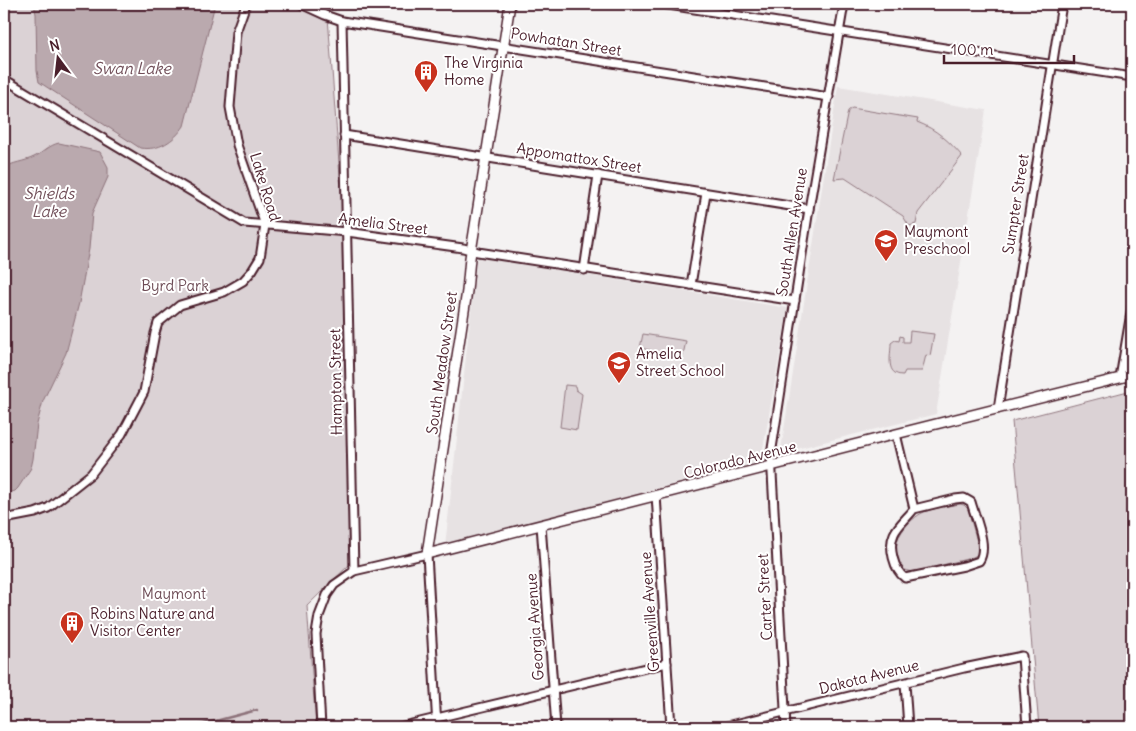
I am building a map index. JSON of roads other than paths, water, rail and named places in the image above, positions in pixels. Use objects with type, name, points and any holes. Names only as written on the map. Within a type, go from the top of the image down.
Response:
[{"type":"street","name":"Lake Road","points":[[4,518],[35,513],[48,508],[91,474],[122,434],[144,392],[158,323],[180,305],[224,292],[243,281],[260,258],[265,225],[237,145],[230,107],[236,32],[246,4]]},
{"type":"street","name":"Powhatan Street","points":[[301,4],[342,22],[829,97]]},
{"type":"street","name":"South Meadow Street","points":[[437,727],[427,554],[510,4]]},
{"type":"street","points":[[662,4],[1132,77]]},
{"type":"street","name":"South Allen Avenue","points":[[771,466],[771,455],[809,209],[844,4]]},
{"type":"street","name":"Sumpter Street","points":[[998,409],[1062,4]]},
{"type":"street","name":"Hampton Street","points":[[342,22],[354,571]]},
{"type":"street","name":"Amelia Street","points":[[4,79],[244,223],[347,232],[795,301]]},
{"type":"street","name":"Appomattox Street","points":[[344,134],[809,209]]},
{"type":"street","points":[[584,270],[598,175]]},
{"type":"street","points":[[691,285],[706,193]]},
{"type":"street","points":[[1120,378],[1132,307]]},
{"type":"street","name":"Colorado Avenue","points":[[354,571],[1132,375]]},
{"type":"street","points":[[896,434],[914,509]]},
{"type":"street","name":"Carter Street","points":[[771,466],[786,727]]},
{"type":"street","name":"Greenville Avenue","points":[[656,496],[671,727]]},
{"type":"street","points":[[964,498],[971,502],[983,545],[983,555],[979,561],[964,566],[905,578],[899,573],[893,554],[894,534],[914,509],[955,499],[964,498]]},
{"type":"street","name":"Georgia Avenue","points":[[541,525],[556,727]]},
{"type":"street","points":[[321,727],[316,634],[318,616],[327,595],[334,585],[354,571]]},
{"type":"street","name":"Dakota Avenue","points":[[723,727],[1022,656],[1027,727]]},
{"type":"street","points":[[398,727],[667,663]]},
{"type":"street","points":[[905,683],[908,727]]},
{"type":"water","name":"Swan Lake","points":[[34,4],[215,4],[184,126],[176,136],[160,146],[147,149],[140,148],[39,82]]},
{"type":"water","name":"Shields Lake","points":[[59,143],[100,152],[108,167],[108,177],[92,213],[89,249],[79,303],[66,353],[43,401],[37,424],[31,468],[15,491],[4,494],[4,168],[34,157],[52,145]]},
{"type":"waterway","points":[[193,727],[257,710]]},
{"type":"place","name":"The Virginia Home","points":[[426,93]]},
{"type":"place","name":"Maymont Preschool","points":[[886,262]]},
{"type":"place","name":"Amelia Street School","points":[[619,384]]},
{"type":"place","name":"Robins Nature and Visitor Center","points":[[72,644]]},
{"type":"park label","name":"Byrd Park","points":[[175,286]]},
{"type":"park label","name":"Maymont","points":[[174,594]]}]
